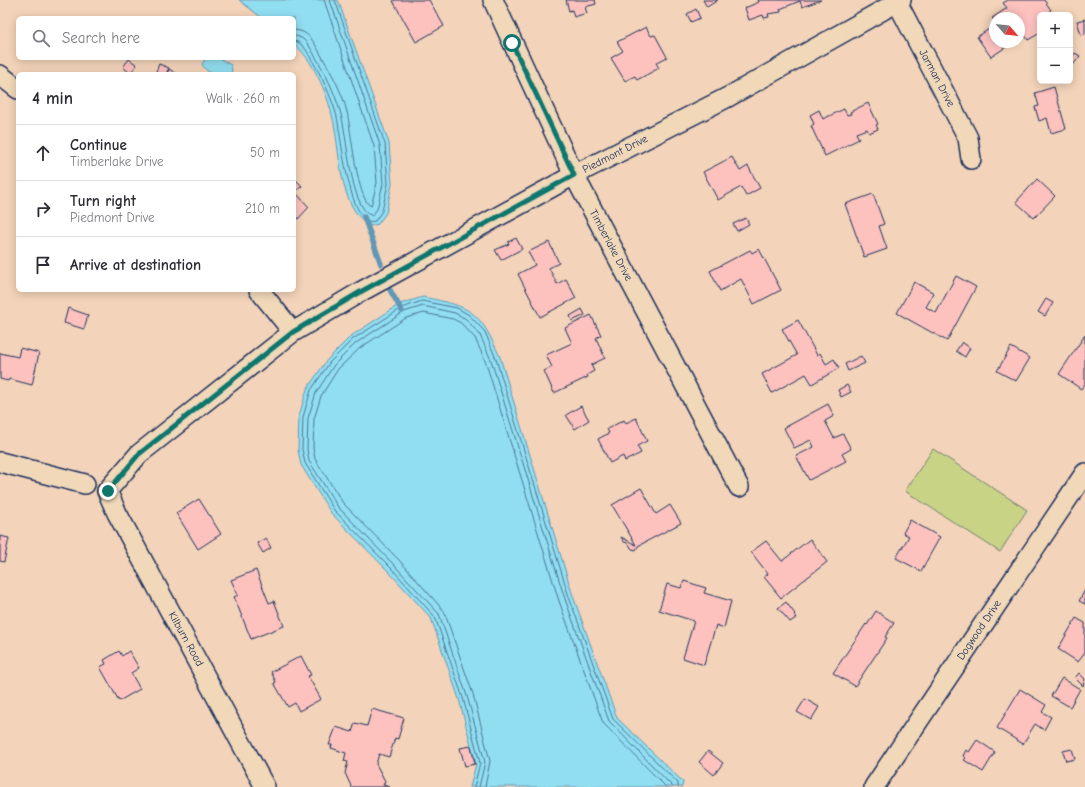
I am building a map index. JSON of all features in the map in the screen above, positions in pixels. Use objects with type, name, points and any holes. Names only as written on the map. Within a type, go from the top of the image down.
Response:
[{"type":"street","name":"Timberlake Drive","points":[[493,0],[574,175],[738,487]]},
{"type":"street","name":"Piedmont Drive","points":[[108,491],[139,454],[293,332],[369,287],[574,175],[728,97],[898,1]]},
{"type":"street","name":"Jarman Drive","points":[[898,1],[968,138],[971,159]]},
{"type":"street","points":[[0,75],[16,87]]},
{"type":"street","points":[[261,292],[293,332]]},
{"type":"street","points":[[0,462],[85,484]]},
{"type":"street","name":"Dogwood Drive","points":[[874,787],[1085,473]]},
{"type":"street","name":"Kilburn Road","points":[[108,491],[117,513],[265,787]]},
{"type":"green space","points":[[933,449],[1027,510],[1000,552],[905,491]]},
{"type":"water","points":[[239,0],[338,0],[389,143],[392,184],[386,213],[378,224],[371,226],[360,217],[352,206],[346,192],[330,106],[313,67],[301,50],[296,46],[296,16],[259,16]]},
{"type":"water","points":[[205,60],[222,60],[231,65],[232,71],[210,72],[204,68],[202,64]]},
{"type":"water","points":[[423,297],[453,304],[472,313],[486,329],[493,341],[500,357],[573,596],[617,718],[683,782],[682,787],[470,787],[476,764],[459,699],[431,618],[389,572],[331,513],[301,465],[298,450],[299,416],[307,389],[327,360],[351,336],[400,304]]},
{"type":"building","points":[[429,0],[444,26],[416,42],[393,1]]},
{"type":"building","points":[[566,0],[595,0],[596,4],[585,7],[587,13],[574,17],[572,10],[569,11]]},
{"type":"building","points":[[703,0],[718,0],[707,7]]},
{"type":"building","points":[[758,0],[821,0],[802,7],[800,1],[780,9],[781,12],[768,14],[769,17],[764,18],[763,15],[749,20],[745,8],[759,2]]},
{"type":"building","points":[[1008,0],[1044,0],[1051,10],[1049,12],[1037,12],[1037,35],[1028,40],[1025,36],[1025,12],[1001,12],[1007,8],[1003,3]]},
{"type":"building","points":[[696,9],[700,18],[691,22],[687,14]]},
{"type":"building","points":[[1085,19],[1085,34],[1081,35],[1077,21]]},
{"type":"building","points":[[646,27],[651,36],[655,35],[667,57],[656,63],[659,68],[637,80],[635,76],[625,81],[611,58],[623,51],[617,42]]},
{"type":"building","points":[[989,29],[989,48],[1004,48],[991,57],[977,37]]},
{"type":"building","points":[[1075,53],[1080,56],[1073,65],[1073,55]]},
{"type":"building","points":[[128,60],[137,65],[131,72],[123,67]]},
{"type":"building","points":[[159,64],[169,68],[167,72],[156,72]]},
{"type":"building","points":[[1054,87],[1066,129],[1051,133],[1047,118],[1039,121],[1035,107],[1039,106],[1035,93]]},
{"type":"building","points":[[868,103],[878,124],[876,125],[878,129],[869,133],[867,129],[856,133],[859,139],[825,156],[811,126],[814,124],[810,115],[819,110],[823,119],[844,109],[847,115]]},
{"type":"building","points":[[732,157],[740,171],[748,166],[760,188],[746,196],[741,187],[718,200],[703,172]]},
{"type":"building","points":[[1037,179],[1055,196],[1034,218],[1016,202]]},
{"type":"building","points":[[296,180],[302,186],[296,191]]},
{"type":"building","points":[[296,193],[309,207],[298,219],[296,216]]},
{"type":"building","points":[[873,194],[884,224],[879,226],[887,249],[864,257],[845,204]]},
{"type":"building","points":[[746,218],[749,224],[737,231],[733,224]]},
{"type":"building","points":[[516,238],[522,249],[501,260],[495,250],[509,244],[508,242]]},
{"type":"building","points":[[549,242],[559,263],[549,268],[557,284],[566,279],[576,298],[540,317],[518,274],[535,265],[528,252]]},
{"type":"building","points":[[759,249],[781,290],[754,304],[741,279],[720,291],[710,271],[750,250],[752,253]]},
{"type":"building","points":[[956,276],[976,287],[947,341],[897,313],[914,282],[934,293],[926,307],[936,313]]},
{"type":"building","points":[[1046,299],[1053,303],[1045,316],[1038,312]]},
{"type":"building","points":[[68,308],[88,315],[84,329],[64,323]]},
{"type":"building","points":[[582,309],[585,315],[572,321],[570,316]]},
{"type":"building","points":[[591,315],[601,335],[596,338],[605,358],[591,365],[594,371],[587,375],[588,377],[554,393],[544,371],[552,367],[546,355],[572,343],[565,328]]},
{"type":"building","points":[[798,320],[817,355],[820,353],[826,364],[834,359],[839,368],[812,384],[806,374],[772,393],[762,374],[797,355],[782,329]]},
{"type":"building","points":[[1085,335],[1085,384],[1081,389],[1059,374]]},
{"type":"building","points":[[962,342],[970,348],[965,357],[956,351]]},
{"type":"building","points":[[1011,347],[1030,358],[1016,381],[997,371]]},
{"type":"building","points":[[20,348],[39,353],[32,385],[9,379],[8,381],[0,379],[0,353],[18,357]]},
{"type":"building","points":[[861,356],[865,363],[848,371],[845,364]]},
{"type":"building","points":[[847,385],[851,392],[841,397],[838,390]]},
{"type":"building","points":[[828,404],[834,416],[825,421],[834,438],[843,434],[851,449],[842,454],[846,461],[809,480],[796,456],[814,447],[811,440],[794,448],[784,428]]},
{"type":"building","points":[[581,406],[589,420],[575,429],[566,415]]},
{"type":"building","points":[[636,418],[647,441],[637,446],[641,453],[625,461],[623,456],[610,463],[598,439],[609,433],[607,429],[624,420],[626,423]]},
{"type":"building","points":[[641,488],[656,514],[670,505],[681,523],[638,546],[636,550],[632,549],[621,537],[636,545],[612,505]]},
{"type":"building","points":[[199,499],[221,534],[198,549],[176,513]]},
{"type":"building","points":[[910,520],[940,537],[921,571],[896,558],[909,536],[903,533]]},
{"type":"building","points":[[0,536],[9,538],[4,562],[0,561]]},
{"type":"building","points":[[266,538],[271,548],[263,553],[257,543]]},
{"type":"building","points":[[810,539],[827,562],[781,598],[764,577],[768,574],[751,552],[766,541],[782,561]]},
{"type":"building","points":[[256,570],[269,603],[274,601],[284,626],[251,639],[234,597],[238,595],[231,580]]},
{"type":"building","points":[[684,581],[706,588],[704,593],[731,601],[724,628],[716,625],[704,665],[683,658],[694,621],[659,610],[667,584],[681,588]]},
{"type":"building","points":[[1085,590],[1085,604],[1079,601]]},
{"type":"building","points":[[786,602],[795,614],[794,615],[796,618],[790,622],[778,608]]},
{"type":"building","points":[[876,611],[894,623],[885,637],[887,638],[855,686],[833,673]]},
{"type":"building","points":[[1076,618],[1085,623],[1085,653],[1078,662],[1058,649]]},
{"type":"building","points":[[119,651],[122,656],[129,651],[139,668],[131,673],[140,689],[119,701],[100,667],[106,664],[104,660]]},
{"type":"building","points":[[301,656],[311,675],[308,676],[321,699],[299,711],[295,703],[288,707],[274,683],[276,682],[271,672]]},
{"type":"building","points":[[1079,673],[1085,679],[1083,686],[1075,678]]},
{"type":"building","points":[[1062,678],[1080,689],[1070,707],[1051,696]]},
{"type":"building","points":[[1020,689],[1046,705],[1042,712],[1051,717],[1044,730],[1035,724],[1023,744],[997,728]]},
{"type":"building","points":[[805,699],[819,707],[811,720],[797,712]]},
{"type":"building","points":[[372,709],[404,718],[398,739],[395,738],[389,757],[379,754],[376,764],[385,781],[383,785],[390,787],[350,787],[351,786],[345,773],[348,762],[344,761],[346,753],[331,748],[332,745],[329,745],[336,727],[352,732],[355,723],[367,726]]},
{"type":"building","points":[[977,740],[995,752],[983,772],[964,760],[966,758],[963,756],[966,750],[969,752]]},
{"type":"building","points":[[471,746],[475,764],[465,766],[460,748]]},
{"type":"building","points":[[1072,749],[1075,759],[1066,761],[1063,751]]},
{"type":"building","points":[[708,751],[723,763],[714,775],[699,762]]},
{"type":"waterway","points":[[364,217],[381,264]]},
{"type":"waterway","points":[[390,290],[402,311]]},
{"type":"route","points":[[108,491],[139,454],[293,332],[362,291],[574,175],[512,43]]}]
